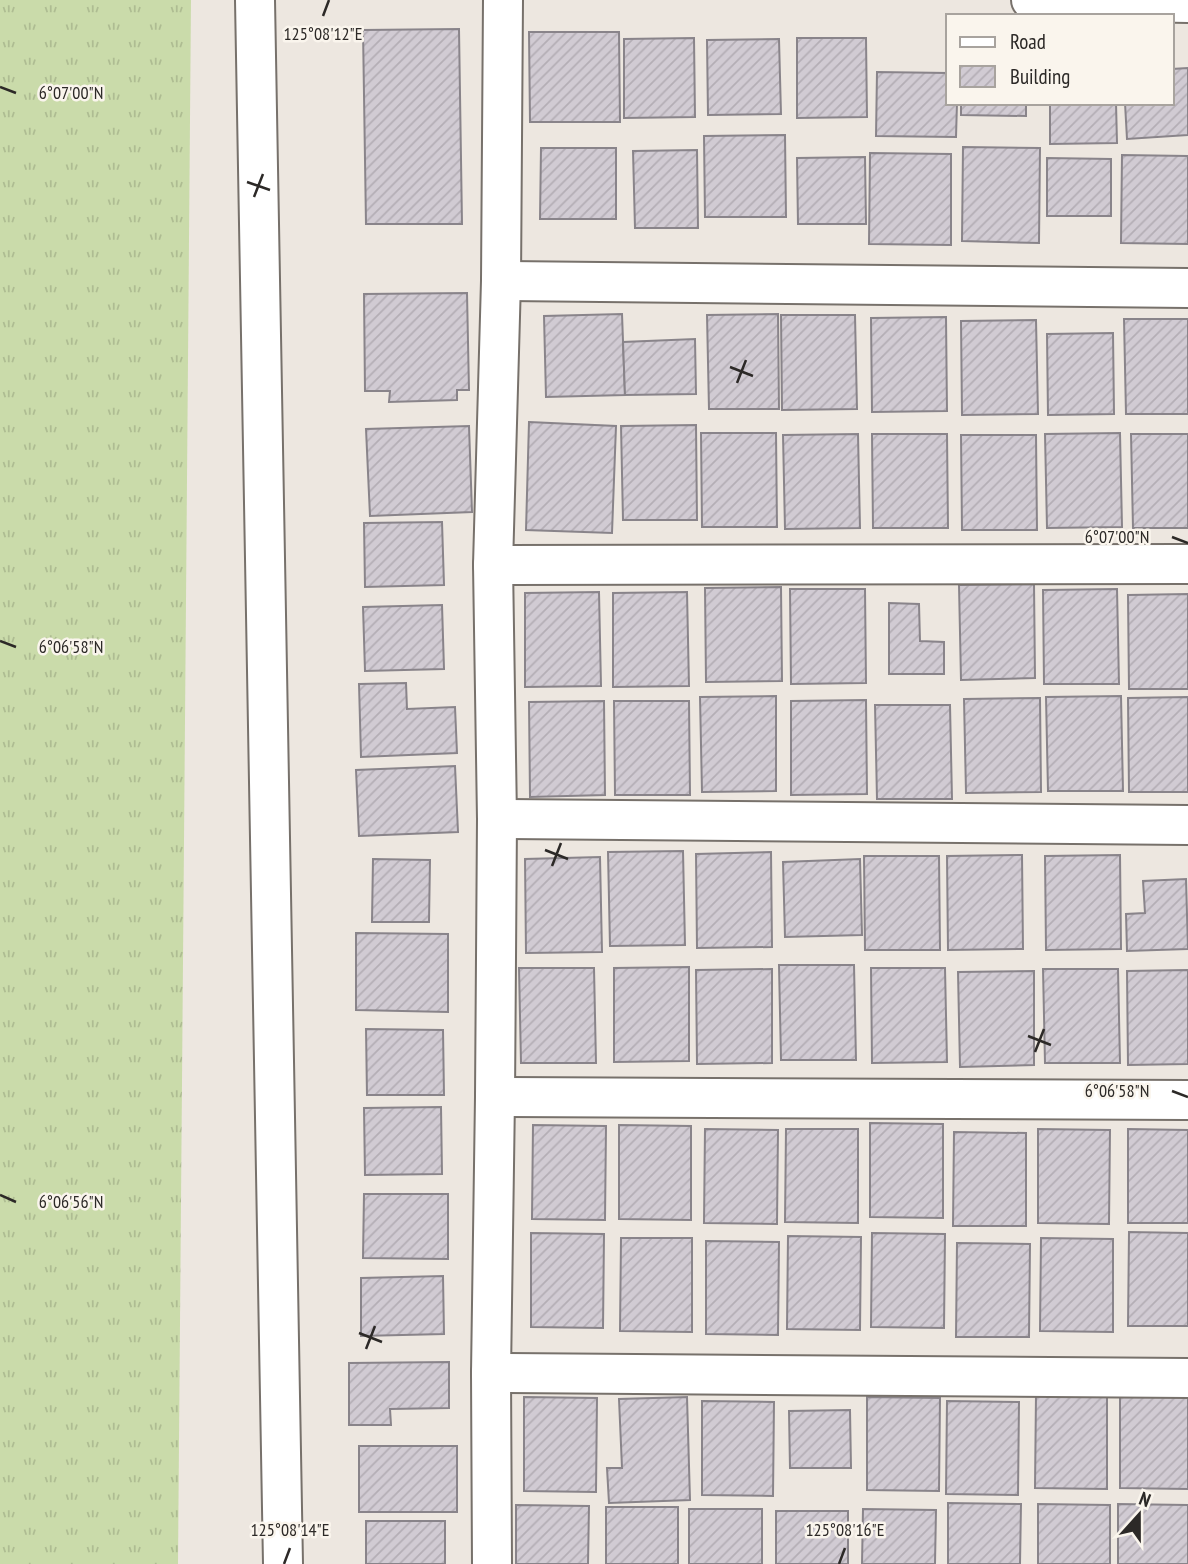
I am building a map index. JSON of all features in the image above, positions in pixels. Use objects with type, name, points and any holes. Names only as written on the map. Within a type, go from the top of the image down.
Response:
[{"type":"street","points":[[255,0],[283,1564]]},
{"type":"street","points":[[492,1564],[491,1373],[497,819],[493,565],[501,281],[503,0]]},
{"type":"street","points":[[1031,0],[1188,3]]},
{"type":"street","points":[[501,281],[1188,288]]},
{"type":"street","points":[[493,565],[1188,564]]},
{"type":"street","points":[[497,819],[1188,825]]},
{"type":"street","points":[[495,1097],[1188,1100]]},
{"type":"street","points":[[491,1373],[1188,1378]]},
{"type":"green space","points":[[0,0],[191,0],[178,1564],[0,1564]]},
{"type":"building","points":[[459,29],[462,224],[366,224],[363,30]]},
{"type":"building","points":[[529,32],[619,32],[620,122],[530,122]]},
{"type":"building","points":[[694,38],[695,117],[624,118],[624,39]]},
{"type":"building","points":[[797,38],[866,38],[867,117],[797,118]]},
{"type":"building","points":[[779,39],[781,114],[708,115],[707,40]]},
{"type":"building","points":[[1188,68],[1188,135],[1127,139],[1125,105],[1174,105],[1174,69]]},
{"type":"building","points":[[877,72],[946,73],[946,105],[957,105],[956,137],[876,136]]},
{"type":"building","points":[[961,105],[1026,105],[1026,116],[961,115]]},
{"type":"building","points":[[1050,105],[1116,105],[1117,143],[1050,144]]},
{"type":"building","points":[[785,135],[786,217],[705,217],[704,136]]},
{"type":"building","points":[[963,147],[1040,148],[1039,243],[962,241]]},
{"type":"building","points":[[541,148],[616,148],[616,219],[540,219]]},
{"type":"building","points":[[697,150],[698,228],[635,228],[633,151]]},
{"type":"building","points":[[870,153],[951,154],[951,245],[869,244]]},
{"type":"building","points":[[1122,155],[1188,156],[1188,244],[1121,243]]},
{"type":"building","points":[[865,157],[866,224],[798,224],[797,158]]},
{"type":"building","points":[[1047,158],[1111,159],[1111,216],[1047,216]]},
{"type":"building","points":[[467,293],[469,390],[457,390],[457,400],[389,402],[390,391],[365,391],[364,294]]},
{"type":"building","points":[[622,314],[625,395],[546,397],[544,316]]},
{"type":"building","points":[[778,314],[779,409],[709,409],[707,315]]},
{"type":"building","points":[[781,315],[855,315],[857,409],[782,410]]},
{"type":"building","points":[[946,317],[947,411],[872,412],[871,318]]},
{"type":"building","points":[[1124,319],[1188,319],[1188,414],[1126,414]]},
{"type":"building","points":[[1036,320],[1038,414],[962,415],[961,321]]},
{"type":"building","points":[[1113,333],[1114,414],[1048,415],[1047,334]]},
{"type":"building","points":[[695,339],[696,394],[625,395],[623,342]]},
{"type":"building","points":[[529,422],[616,426],[612,533],[526,530]]},
{"type":"building","points":[[696,425],[697,520],[623,520],[621,426]]},
{"type":"building","points":[[469,426],[472,512],[370,516],[366,429]]},
{"type":"building","points":[[701,433],[776,433],[777,527],[702,527]]},
{"type":"building","points":[[1120,433],[1122,527],[1047,528],[1045,434]]},
{"type":"building","points":[[858,434],[860,528],[785,529],[783,435]]},
{"type":"building","points":[[872,434],[947,434],[948,528],[873,528]]},
{"type":"building","points":[[1131,434],[1188,434],[1188,528],[1133,528]]},
{"type":"building","points":[[961,435],[1036,435],[1037,530],[962,530]]},
{"type":"building","points":[[442,522],[444,585],[365,587],[364,523]]},
{"type":"building","points":[[1034,584],[1035,678],[961,680],[959,585]]},
{"type":"building","points":[[781,587],[782,681],[706,682],[705,588]]},
{"type":"building","points":[[790,589],[865,589],[866,683],[791,684]]},
{"type":"building","points":[[1117,589],[1119,684],[1044,684],[1043,590]]},
{"type":"building","points":[[599,592],[601,686],[525,687],[525,593]]},
{"type":"building","points":[[687,592],[689,686],[613,687],[613,593]]},
{"type":"building","points":[[1188,594],[1188,689],[1129,689],[1128,595]]},
{"type":"building","points":[[889,603],[919,604],[920,641],[944,642],[944,674],[889,674]]},
{"type":"building","points":[[442,605],[444,669],[365,671],[363,607]]},
{"type":"building","points":[[406,683],[407,709],[455,707],[457,753],[361,757],[359,684]]},
{"type":"building","points":[[776,696],[776,791],[702,792],[700,697]]},
{"type":"building","points":[[1121,696],[1123,791],[1048,791],[1046,697]]},
{"type":"building","points":[[1188,697],[1188,792],[1129,792],[1128,698]]},
{"type":"building","points":[[1040,698],[1041,792],[966,793],[964,699]]},
{"type":"building","points":[[866,700],[867,794],[791,795],[791,701]]},
{"type":"building","points":[[604,701],[605,795],[530,797],[529,702]]},
{"type":"building","points":[[614,701],[689,701],[690,795],[615,795]]},
{"type":"building","points":[[875,705],[950,705],[952,799],[877,799]]},
{"type":"building","points":[[455,766],[458,832],[359,836],[356,770]]},
{"type":"building","points":[[683,851],[685,945],[610,946],[608,852]]},
{"type":"building","points":[[771,852],[772,947],[697,948],[696,854]]},
{"type":"building","points":[[1022,855],[1023,949],[948,950],[947,856]]},
{"type":"building","points":[[1120,855],[1121,949],[1046,950],[1045,856]]},
{"type":"building","points":[[864,856],[939,856],[940,950],[865,950]]},
{"type":"building","points":[[600,857],[602,952],[526,953],[525,859]]},
{"type":"building","points":[[373,859],[430,860],[429,922],[372,922]]},
{"type":"building","points":[[860,859],[862,935],[785,937],[783,862]]},
{"type":"building","points":[[1186,879],[1188,949],[1127,951],[1126,914],[1145,913],[1143,881]]},
{"type":"building","points":[[356,933],[448,934],[448,1012],[356,1010]]},
{"type":"building","points":[[779,965],[854,965],[856,1060],[781,1060]]},
{"type":"building","points":[[689,967],[689,1061],[614,1062],[614,968]]},
{"type":"building","points":[[519,968],[594,968],[596,1063],[521,1063]]},
{"type":"building","points":[[871,968],[945,968],[947,1062],[872,1063]]},
{"type":"building","points":[[772,969],[772,1063],[697,1064],[696,970]]},
{"type":"building","points":[[1043,969],[1118,969],[1120,1063],[1045,1063]]},
{"type":"building","points":[[1188,970],[1188,1064],[1128,1065],[1127,971]]},
{"type":"building","points":[[1034,971],[1034,1065],[960,1067],[958,972]]},
{"type":"building","points":[[366,1029],[443,1030],[444,1095],[367,1095]]},
{"type":"building","points":[[441,1107],[442,1174],[365,1175],[364,1108]]},
{"type":"building","points":[[870,1123],[943,1124],[943,1218],[870,1217]]},
{"type":"building","points":[[533,1125],[606,1126],[605,1220],[532,1219]]},
{"type":"building","points":[[619,1125],[691,1126],[691,1220],[619,1219]]},
{"type":"building","points":[[705,1129],[778,1130],[777,1224],[704,1223]]},
{"type":"building","points":[[786,1129],[858,1129],[858,1223],[785,1222]]},
{"type":"building","points":[[1038,1129],[1110,1130],[1109,1224],[1038,1223]]},
{"type":"building","points":[[1128,1129],[1188,1130],[1188,1223],[1128,1223]]},
{"type":"building","points":[[954,1132],[1026,1133],[1026,1226],[953,1226]]},
{"type":"building","points":[[364,1194],[448,1194],[448,1259],[363,1258]]},
{"type":"building","points":[[1129,1232],[1188,1233],[1188,1326],[1128,1326]]},
{"type":"building","points":[[531,1233],[604,1234],[603,1328],[531,1327]]},
{"type":"building","points":[[872,1233],[945,1234],[944,1328],[871,1327]]},
{"type":"building","points":[[788,1236],[861,1237],[860,1330],[787,1329]]},
{"type":"building","points":[[621,1238],[692,1238],[692,1332],[620,1331]]},
{"type":"building","points":[[1041,1238],[1113,1239],[1113,1332],[1040,1331]]},
{"type":"building","points":[[706,1241],[779,1242],[778,1335],[706,1334]]},
{"type":"building","points":[[957,1243],[1030,1244],[1029,1337],[956,1337]]},
{"type":"building","points":[[443,1276],[444,1334],[361,1336],[361,1278]]},
{"type":"building","points":[[449,1362],[449,1408],[390,1409],[391,1425],[349,1425],[349,1363]]},
{"type":"building","points":[[1120,1394],[1188,1395],[1188,1489],[1120,1488]]},
{"type":"building","points":[[1036,1395],[1107,1396],[1107,1489],[1035,1488]]},
{"type":"building","points":[[524,1397],[597,1398],[596,1492],[524,1491]]},
{"type":"building","points":[[687,1397],[690,1500],[609,1503],[607,1468],[622,1468],[619,1399]]},
{"type":"building","points":[[867,1397],[940,1398],[939,1491],[867,1490]]},
{"type":"building","points":[[702,1401],[774,1402],[773,1496],[702,1495]]},
{"type":"building","points":[[947,1401],[1019,1402],[1018,1495],[946,1494]]},
{"type":"building","points":[[850,1410],[851,1468],[790,1468],[789,1411]]},
{"type":"building","points":[[359,1446],[457,1446],[457,1512],[359,1512]]},
{"type":"building","points":[[948,1503],[1021,1504],[1020,1564],[948,1564]]},
{"type":"building","points":[[1038,1504],[1110,1505],[1110,1564],[1038,1564]]},
{"type":"building","points":[[1118,1504],[1188,1505],[1188,1564],[1118,1564]]},
{"type":"building","points":[[516,1505],[589,1506],[588,1564],[516,1564]]},
{"type":"building","points":[[606,1507],[678,1507],[678,1564],[606,1564]]},
{"type":"building","points":[[689,1509],[762,1509],[762,1564],[689,1564]]},
{"type":"building","points":[[863,1509],[936,1510],[935,1564],[862,1564]]},
{"type":"building","points":[[776,1511],[848,1511],[848,1564],[776,1564]]},
{"type":"building","points":[[366,1521],[445,1521],[445,1564],[366,1564]]}]
